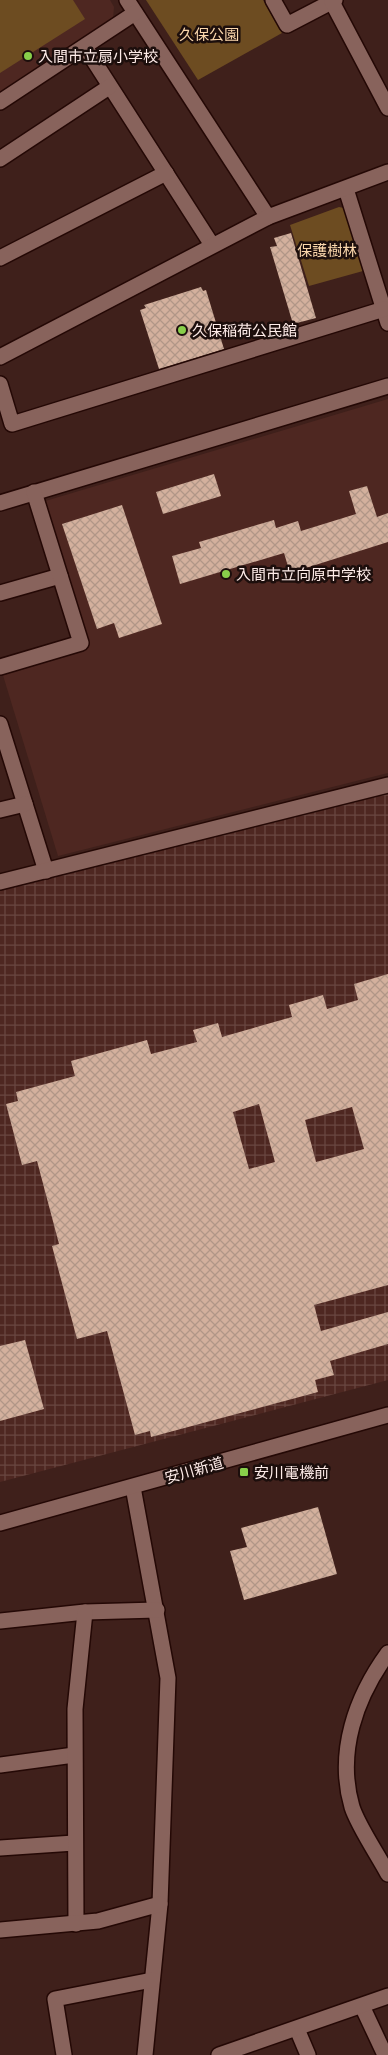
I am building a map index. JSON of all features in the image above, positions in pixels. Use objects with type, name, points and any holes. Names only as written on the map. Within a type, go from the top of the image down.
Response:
[{"type":"street","points":[[273,0],[288,25],[333,1],[388,108]]},
{"type":"street","points":[[0,102],[85,47],[131,6],[268,217]]},
{"type":"street","points":[[85,47],[212,245]]},
{"type":"street","points":[[0,159],[109,87]]},
{"type":"street","points":[[0,357],[268,217],[388,172]]},
{"type":"street","points":[[0,258],[166,173]]},
{"type":"street","points":[[0,384],[12,424],[386,316],[346,189]]},
{"type":"street","points":[[0,503],[388,386]]},
{"type":"street","points":[[0,667],[81,643],[34,492]]},
{"type":"street","points":[[0,592],[60,576]]},
{"type":"street","points":[[0,724],[2,740],[46,871]]},
{"type":"street","points":[[0,882],[388,785]]},
{"type":"street","points":[[0,810],[25,804]]},
{"type":"street","name":"安川新道","points":[[0,1523],[388,1415]]},
{"type":"street","points":[[133,1487],[168,1678],[160,1904],[145,2055]]},
{"type":"street","points":[[0,1620],[85,1612],[157,1610]]},
{"type":"street","points":[[76,1924],[74,1755],[76,1709],[85,1612]]},
{"type":"street","points":[[388,1653],[365,1688],[356,1708],[347,1756],[347,1781],[352,1808],[388,1874]]},
{"type":"street","points":[[0,1765],[74,1755]]},
{"type":"street","points":[[0,1848],[74,1843]]},
{"type":"street","points":[[0,1930],[98,1921],[160,1904]]},
{"type":"street","points":[[64,2055],[55,1998],[152,1980]]},
{"type":"street","points":[[219,2055],[388,1996]]},
{"type":"street","points":[[362,2006],[385,2055]]},
{"type":"street","points":[[297,2029],[308,2055]]},
{"type":"shaded area","name":"入間市立扇小学校","points":[[0,0],[110,0],[114,7],[113,19],[0,93]]},
{"type":"shaded area","name":"入間市立向原中学校","points":[[388,399],[388,773],[58,856],[2,672],[87,646],[42,502]]},
{"type":"shaded area","points":[[388,792],[388,1380],[0,1482],[0,889]]},
{"type":"green space","points":[[0,0],[73,0],[85,19],[0,73]]},
{"type":"green space","name":"久保公園","points":[[146,0],[263,0],[282,33],[198,80]]},
{"type":"green space","name":"保護樹林","points":[[339,207],[344,208],[363,271],[309,286],[290,225]]},
{"type":"building","points":[[291,233],[316,318],[293,324],[270,247],[277,246],[274,238]]},
{"type":"building","name":"久保稲荷公民館","points":[[201,287],[203,291],[206,290],[224,349],[159,369],[140,310],[146,308],[144,305]]},
{"type":"building","points":[[214,474],[221,496],[163,514],[156,492]]},
{"type":"building","points":[[367,486],[377,517],[388,513],[388,542],[290,573],[284,553],[180,584],[172,556],[201,548],[199,542],[274,520],[276,528],[298,521],[301,531],[356,514],[349,491]]},
{"type":"building","points":[[122,505],[162,624],[119,638],[114,623],[97,629],[62,524]]},
{"type":"building","points":[[388,974],[388,1285],[314,1305],[321,1331],[388,1312],[388,1344],[330,1361],[334,1375],[315,1380],[318,1392],[151,1437],[150,1431],[135,1435],[107,1331],[77,1339],[52,1246],[59,1244],[37,1161],[22,1165],[6,1104],[18,1101],[16,1092],[75,1076],[71,1061],[147,1040],[151,1054],[197,1042],[193,1030],[218,1023],[222,1037],[292,1017],[289,1005],[323,995],[327,1009],[358,1000],[354,984]],"holes":[[[259,1104],[275,1162],[249,1169],[233,1112]],[[352,1107],[364,1149],[316,1162],[305,1120]]]},
{"type":"building","points":[[25,1340],[44,1409],[0,1421],[0,1346]]},
{"type":"building","points":[[318,1507],[337,1574],[244,1600],[230,1551],[247,1547],[241,1528]]},
{"type":"place","name":"入間市立扇小学校","points":[[28,56]]},
{"type":"place","name":"久保稲荷公民館","points":[[182,330]]},
{"type":"place","name":"入間市立向原中学校","points":[[226,574]]},
{"type":"place","name":"安川電機前","points":[[244,1472]]}]
